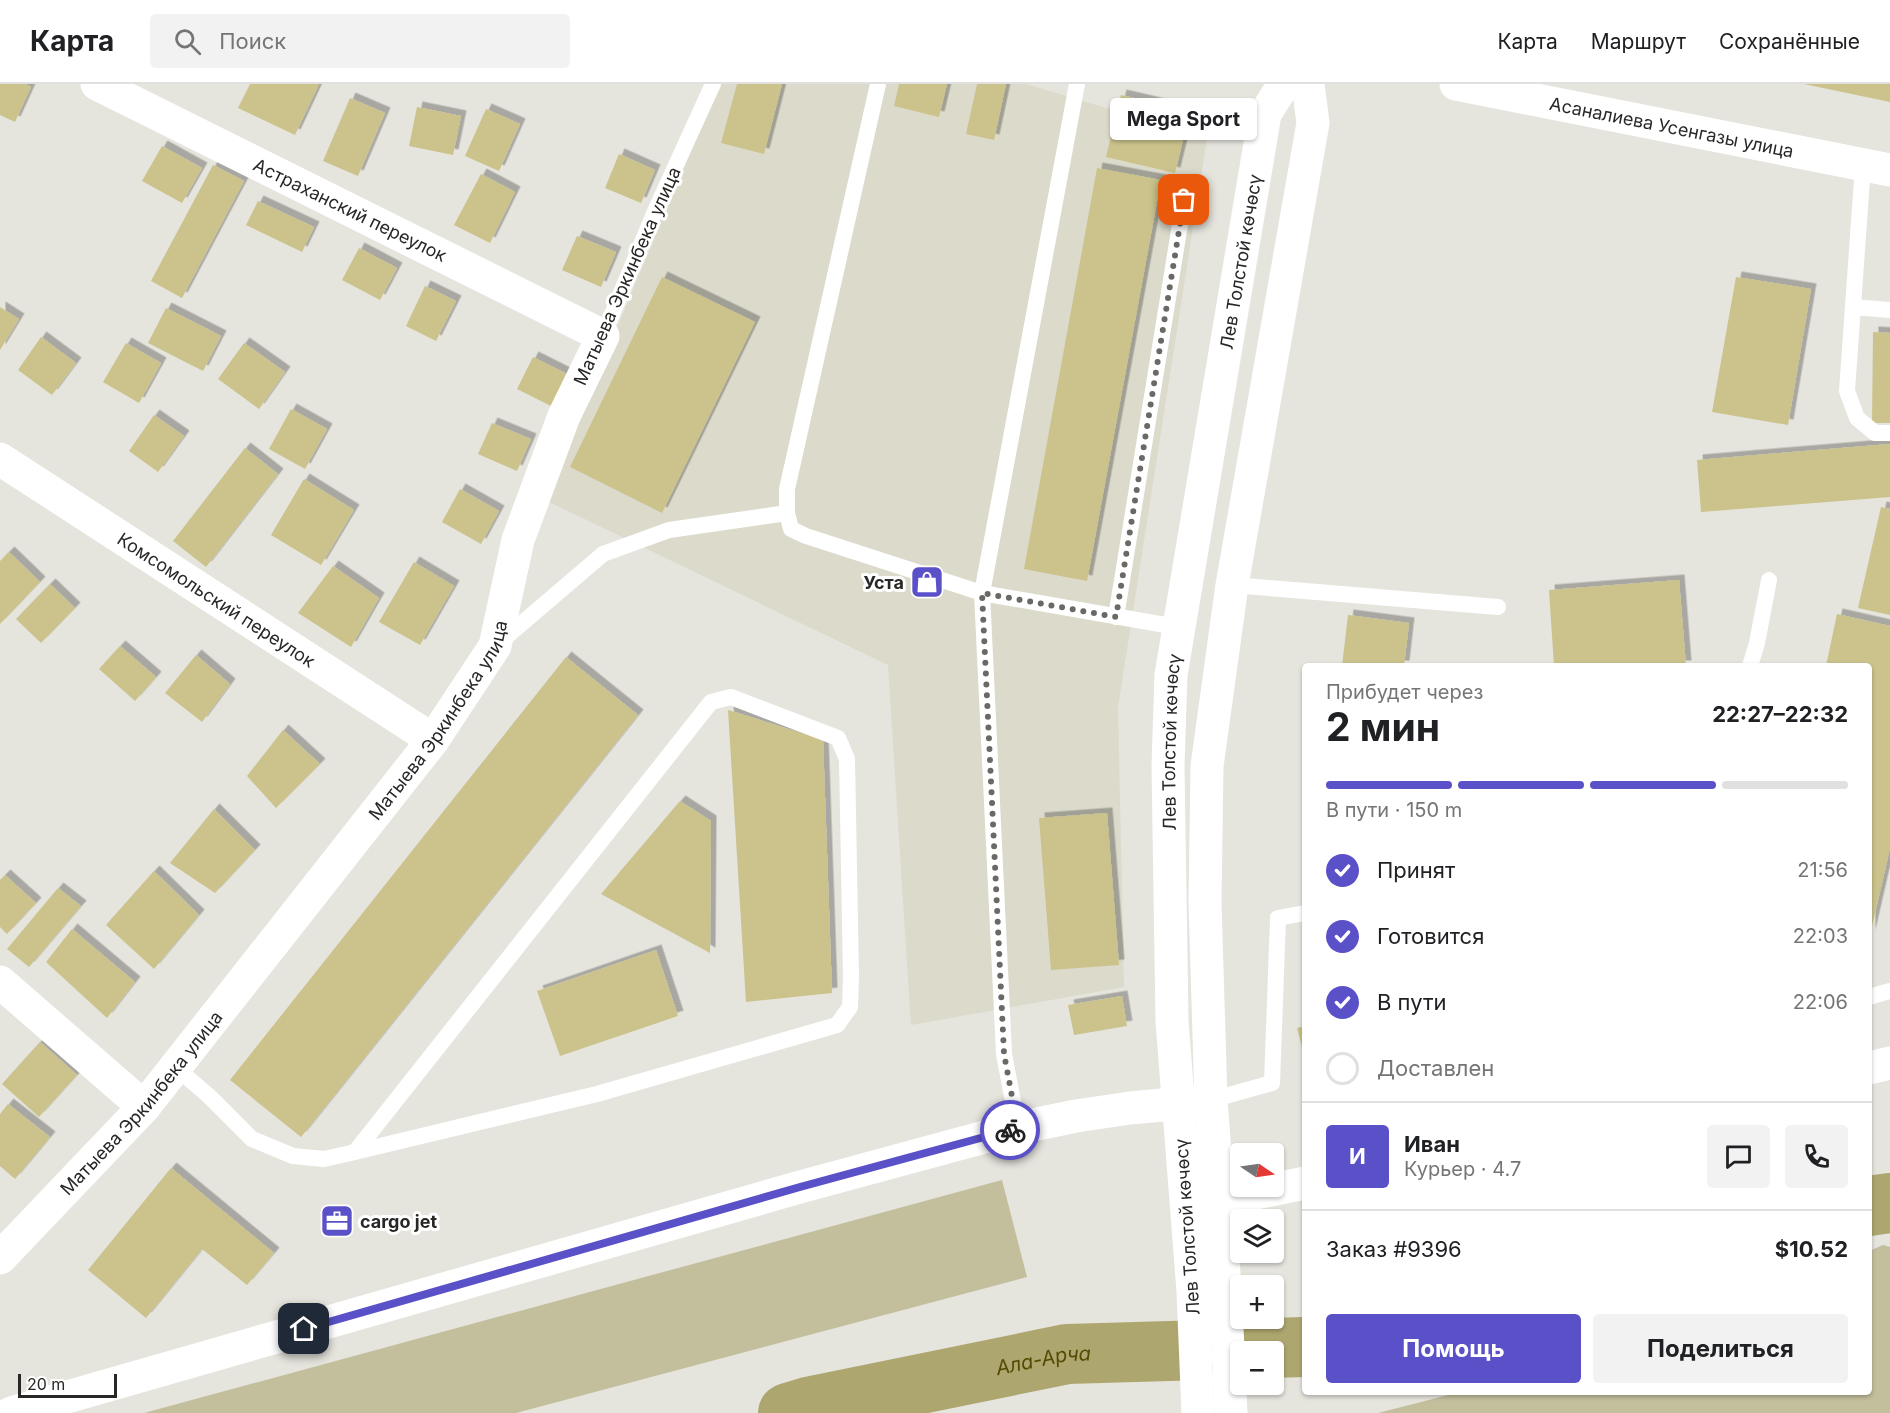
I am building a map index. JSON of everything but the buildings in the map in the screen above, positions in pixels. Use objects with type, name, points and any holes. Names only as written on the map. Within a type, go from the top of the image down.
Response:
[{"type":"main road","name":"Астраханский переулок","points":[[96,84],[603,336]]},
{"type":"main road","name":"Лев Толстой көчөсү","points":[[1231,1413],[1225,1286],[1178,1104],[1172,1021],[1168,777],[1171,675],[1177,627],[1264,114],[1284,84]]},
{"type":"main road","name":"Лев Толстой көчөсү","points":[[1197,1413],[1193,1292],[1210,1100],[1205,902],[1207,766],[1232,585],[1313,123],[1308,84]]},
{"type":"main road","name":"Асаналиева Усенгазы улица","points":[[1456,84],[1877,168]]},
{"type":"main road","name":"Матыева Эркинбека улица","points":[[0,1258],[144,1107],[433,740],[495,646],[518,540],[564,416],[603,336]]},
{"type":"main road","name":"Комсомольский переулок","points":[[0,459],[433,740]]},
{"type":"main road","points":[[0,982],[144,1107]]},
{"type":"main road","points":[[1872,1067],[1890,1063]]},
{"type":"main road","points":[[11,1413],[789,1190],[1018,1128],[1076,1116],[1210,1100]]},
{"type":"main road","points":[[1202,1204],[1302,1185]]},
{"type":"lane","name":"Матыева Эркинбека улица","points":[[603,336],[656,209],[713,84]]},
{"type":"lane","points":[[878,84],[787,489],[787,513],[791,528],[806,536],[982,593],[1177,627]]},
{"type":"lane","points":[[1018,1128],[1004,1054],[982,593],[1077,84]]},
{"type":"lane","points":[[1877,168],[1853,307],[1847,391],[1857,418],[1875,434],[1890,433]]},
{"type":"lane","points":[[1116,617],[1184,200]]},
{"type":"lane","points":[[1853,307],[1890,310]]},
{"type":"lane","points":[[495,646],[603,554],[669,530],[787,513]]},
{"type":"lane","points":[[1751,663],[1769,580]]},
{"type":"lane","points":[[1232,585],[1498,607]]},
{"type":"lane","points":[[174,1066],[210,1096],[252,1139],[294,1156],[324,1159],[355,1152],[597,1094],[837,1024],[850,1007],[851,976],[847,759],[838,738],[731,697],[711,702],[355,1152]]},
{"type":"lane","points":[[1210,1100],[1272,1083],[1278,918],[1302,914]]},
{"type":"lane","points":[[1872,997],[1890,991]]},
{"type":"shaded area","name":"Уста","points":[[719,84],[1026,84],[1207,138],[1118,707],[1124,987],[911,1025],[888,665],[545,500]]},
{"type":"shaded area","points":[[1002,1180],[1027,1277],[516,1413],[144,1413]]},
{"type":"shaded area","points":[[1883,1245],[1890,1247],[1890,1413],[1378,1413],[1448,1395],[1872,1395],[1872,1250]]},
{"type":"waterway","name":"Ала-Арча","points":[[1872,1206],[1890,1203]]},
{"type":"waterway","name":"Ала-Арча","points":[[788,1413],[1067,1354],[1302,1347]]},
{"type":"way so far","points":[[1010,1130],[1018,1128],[1004,1054],[982,593],[1116,617],[1184,200]]},
{"type":"place","name":"Mega Sport","points":[[1184,200]]},
{"type":"place","name":"Уста","points":[[927,582]]},
{"type":"place","name":"cargo jet","points":[[337,1221]]},
{"type":"route","points":[[304,1329],[800,1187],[1010,1130]]}]
